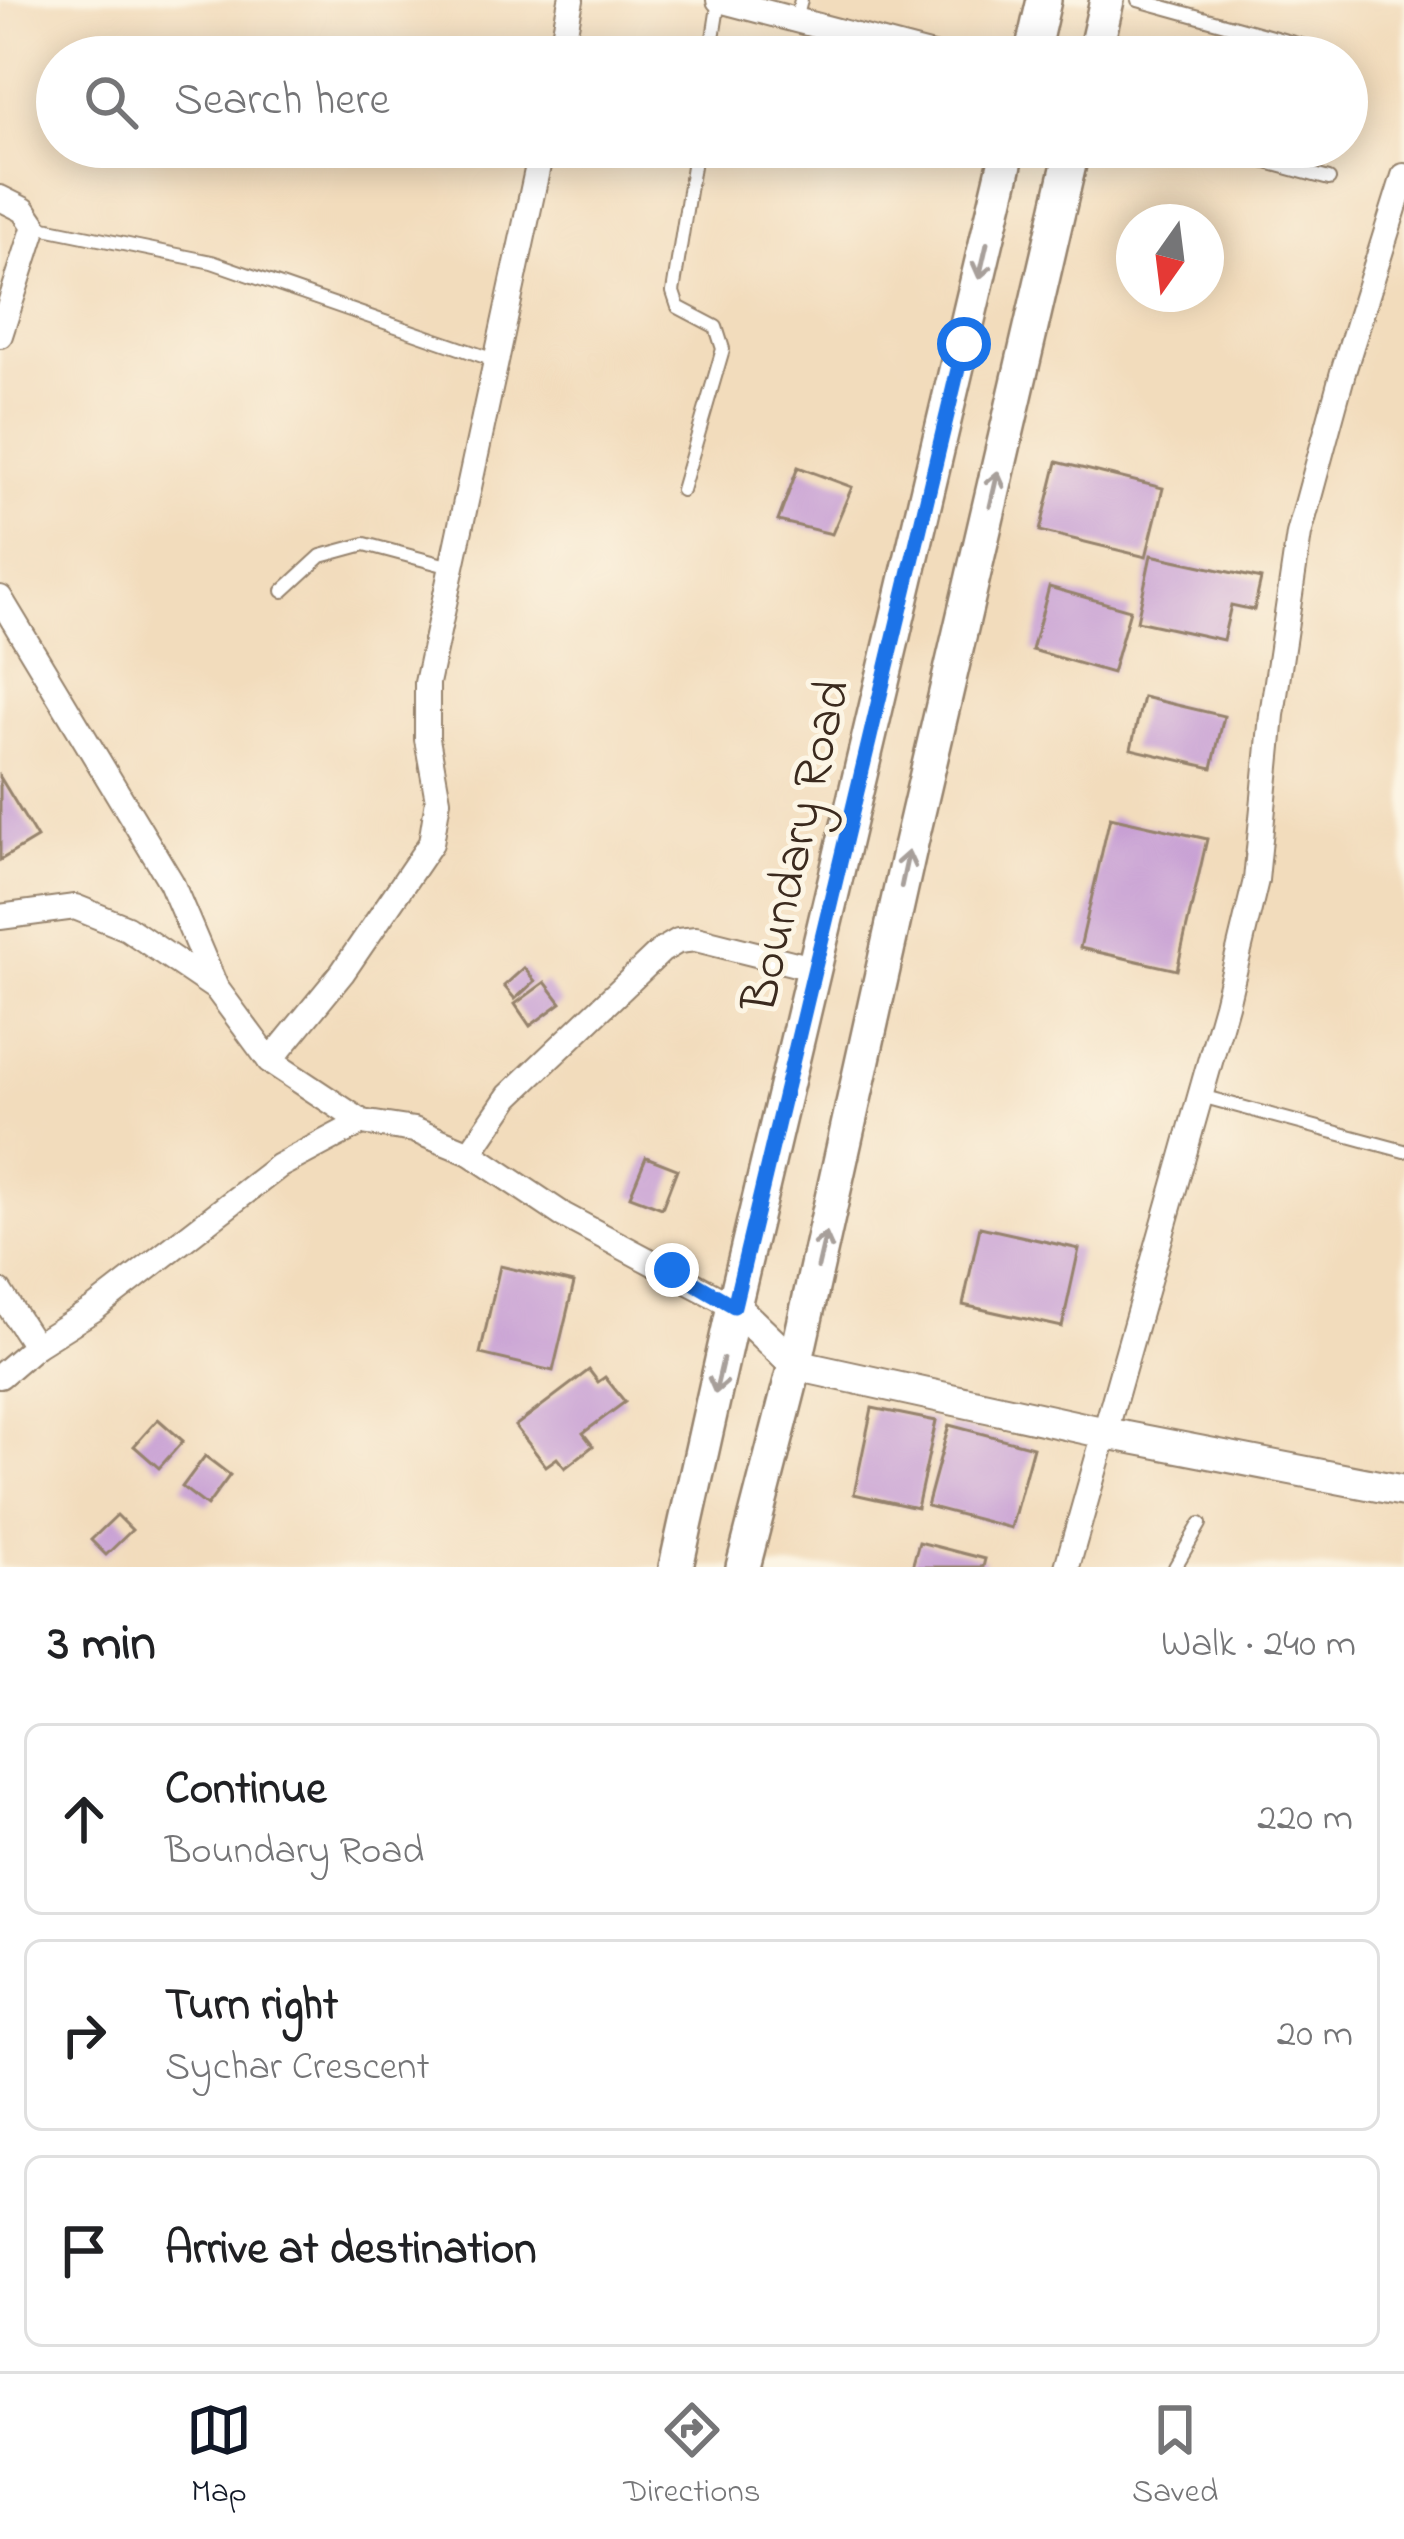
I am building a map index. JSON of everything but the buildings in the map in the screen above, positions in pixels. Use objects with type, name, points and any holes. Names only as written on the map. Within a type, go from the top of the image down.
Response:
[{"type":"main road","points":[[1036,36],[1045,0]]},
{"type":"main road","points":[[1099,36],[1107,0]]},
{"type":"main road","name":"Boundary Road","points":[[676,1567],[1005,168]]},
{"type":"main road","points":[[743,1567],[795,1365],[1068,168]]},
{"type":"street","points":[[564,36],[571,0]]},
{"type":"street","points":[[719,0],[799,10],[862,36]]},
{"type":"street","points":[[270,1061],[342,973],[431,843],[438,800],[427,739],[427,683],[538,168]]},
{"type":"street","points":[[1067,1567],[1201,1096],[1256,880],[1272,715],[1299,534],[1342,372],[1404,176]]},
{"type":"street","points":[[0,198],[24,210],[35,226],[0,335]]},
{"type":"street","points":[[0,598],[171,882],[216,988],[270,1061],[362,1122],[414,1130],[470,1153],[563,1215],[734,1306],[795,1365],[1404,1491]]},
{"type":"street","points":[[0,917],[75,907],[127,928],[216,988]]},
{"type":"street","points":[[470,1153],[509,1096],[661,951],[678,941],[696,939],[816,969]]},
{"type":"street","points":[[0,1376],[35,1346],[94,1310],[279,1166],[362,1122]]},
{"type":"street","points":[[0,1292],[35,1346]]},
{"type":"lane","points":[[713,36],[719,0]]},
{"type":"lane","points":[[1138,0],[1268,36]]},
{"type":"lane","points":[[682,490],[723,349],[716,327],[678,307],[673,292],[693,168]]},
{"type":"lane","points":[[1289,168],[1329,179]]},
{"type":"lane","points":[[35,226],[212,262],[499,362]]},
{"type":"lane","points":[[283,591],[321,556],[365,544],[452,567]]},
{"type":"lane","points":[[1201,1096],[1404,1151]]},
{"type":"lane","points":[[1175,1567],[1200,1524]]},
{"type":"route","points":[[672,1270],[734,1306],[964,344]]}]
